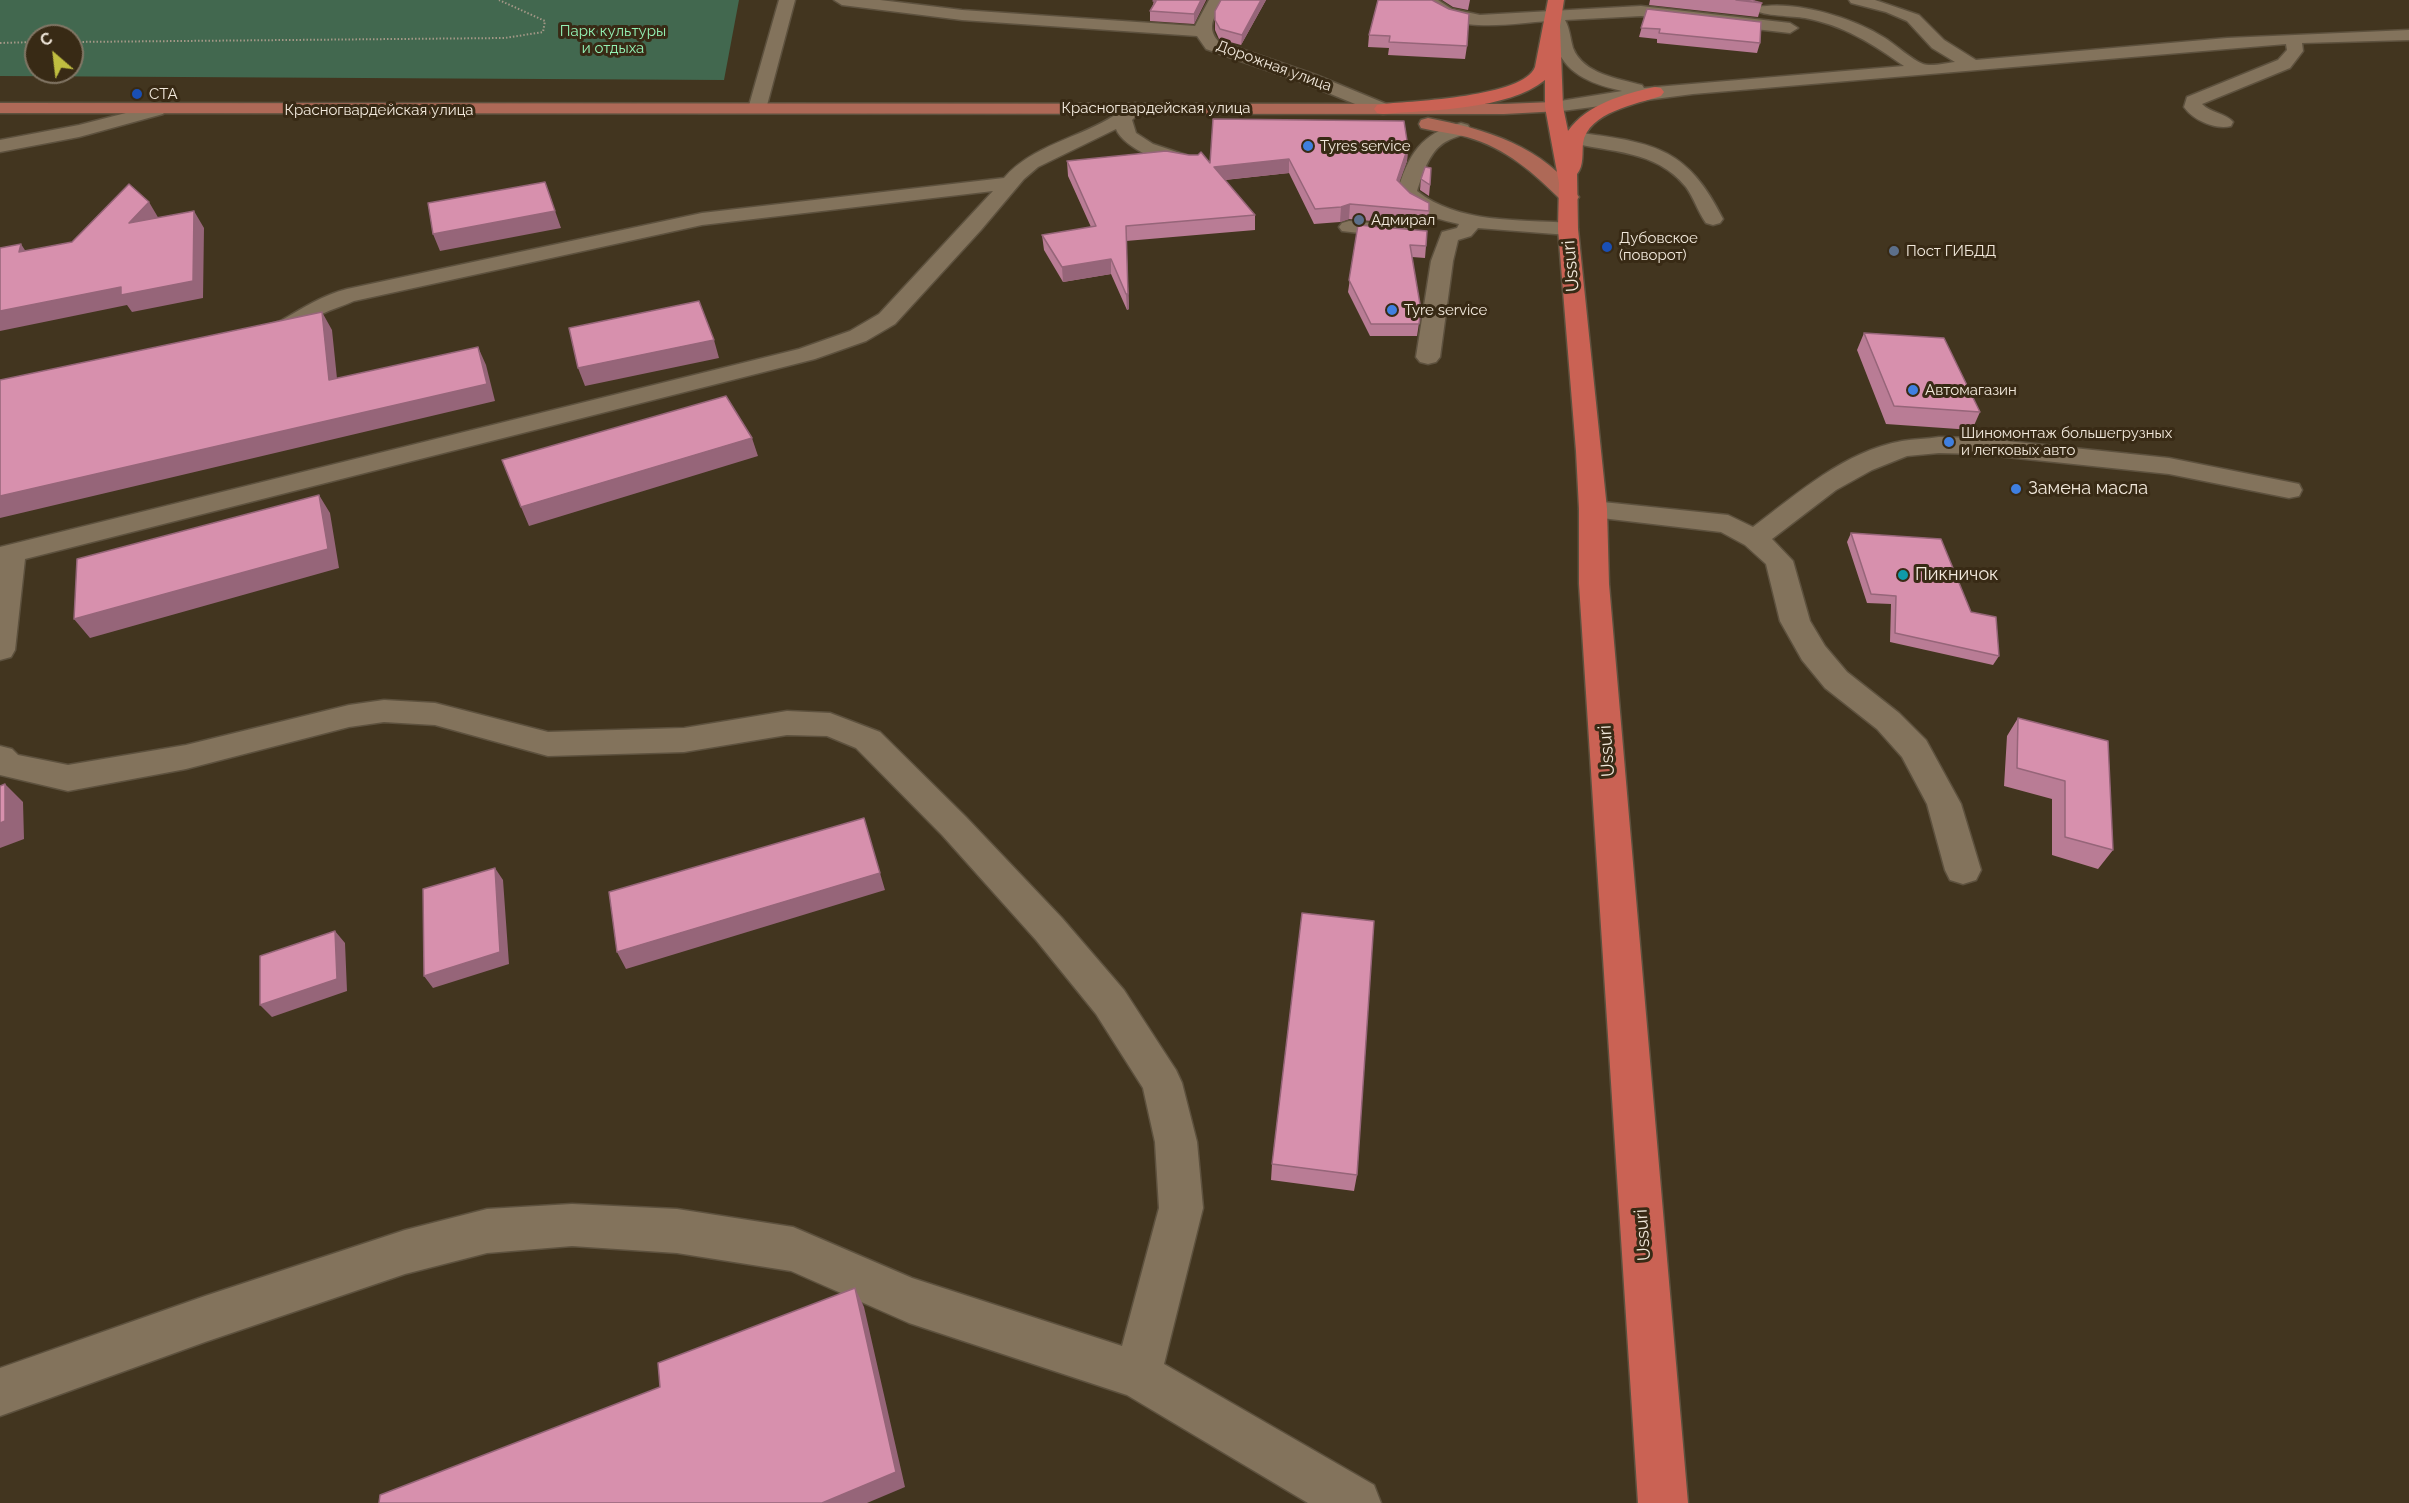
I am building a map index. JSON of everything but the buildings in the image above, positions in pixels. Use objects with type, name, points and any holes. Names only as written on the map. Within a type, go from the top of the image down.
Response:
[{"type":"highway","name":"Ussuri","points":[[1555,15],[1554,107],[1569,190],[1568,229],[1593,509],[1594,584],[1663,1503]]},
{"type":"highway","points":[[1383,109],[1480,98],[1519,89],[1532,83],[1539,78],[1544,68],[1546,47],[1555,15]]},
{"type":"highway","points":[[1569,190],[1575,138],[1582,125],[1590,117],[1656,92]]},
{"type":"main road","name":"Красногвардейская улица","points":[[0,108],[757,109],[1128,114],[1310,109],[1554,107]]},
{"type":"main road","points":[[1310,109],[1373,115],[1461,129],[1488,137],[1522,154],[1569,190]]},
{"type":"street","points":[[757,109],[787,0]]},
{"type":"street","points":[[842,0],[962,15],[1202,31]]},
{"type":"street","name":"Дорожная улица","points":[[1216,0],[1202,26],[1202,31],[1212,45],[1310,79],[1383,109]]},
{"type":"street","points":[[1431,0],[1439,9],[1460,17],[1490,20],[1641,11],[1790,28]]},
{"type":"street","points":[[1857,0],[1892,9],[1913,18],[1938,44],[1972,65]]},
{"type":"street","points":[[1739,21],[1749,14],[1771,9],[1797,11],[1836,19],[1874,36],[1920,70]]},
{"type":"street","points":[[1555,15],[1560,25],[1565,49],[1572,60],[1586,72],[1620,86],[1656,92]]},
{"type":"street","points":[[1554,107],[1656,92],[1972,65],[2293,39],[2409,35]]},
{"type":"street","points":[[2224,122],[2198,111],[2193,106],[2193,101],[2284,64],[2295,51],[2293,39]]},
{"type":"street","points":[[0,146],[53,138],[157,110]]},
{"type":"street","points":[[0,650],[5,555],[807,354],[858,336],[886,319],[974,226],[1011,183],[1032,164],[1128,114],[1128,136],[1146,148],[1191,163]]},
{"type":"street","points":[[1461,129],[1442,136],[1429,145],[1411,177],[1407,193],[1426,208],[1473,220],[1568,229]]},
{"type":"street","points":[[1575,138],[1635,148],[1669,161],[1686,174],[1695,185],[1713,219]]},
{"type":"street","points":[[242,340],[288,326],[312,310],[347,296],[702,219],[1011,183]]},
{"type":"street","points":[[1348,227],[1449,236],[1464,232],[1473,220]]},
{"type":"street","points":[[1428,357],[1442,261],[1449,236]]},
{"type":"street","points":[[1755,539],[1827,484],[1863,464],[1902,449],[1939,445],[1978,446],[2169,466],[2289,490]]},
{"type":"street","points":[[1593,509],[1728,525],[1755,539],[1779,561],[1796,621],[1813,653],[1836,680],[1888,721],[1914,749],[1944,804],[1963,870]]},
{"type":"street","points":[[0,758],[8,765],[68,778],[186,758],[349,716],[384,711],[435,714],[548,744],[684,740],[788,723],[830,725],[868,740],[954,826],[1049,929],[1110,1002],[1162,1083],[1176,1142],[1181,1208],[1138,1375]]},
{"type":"street","points":[[0,1392],[205,1319],[405,1252],[487,1231],[572,1225],[677,1232],[794,1249],[909,1300],[1138,1375],[1356,1503]]},
{"type":"path","points":[[84,42],[505,38],[543,32],[545,21],[499,0]]},
{"type":"path","points":[[0,43],[24,42]]},
{"type":"green space","name":"Парк культуры и отдыха","points":[[0,0],[739,0],[724,80],[84,76],[84,24],[24,24],[24,76],[0,76]]},
{"type":"place","name":"СТА","points":[[137,94]]},
{"type":"place","name":"Tyres service","points":[[1308,146]]},
{"type":"place","name":"Адмирал","points":[[1359,220]]},
{"type":"place","name":"Дубовское (поворот)","points":[[1607,247]]},
{"type":"place","name":"Пост ГИБДД","points":[[1894,251]]},
{"type":"place","name":"Tyre service","points":[[1392,310]]},
{"type":"place","name":"Автомагазин","points":[[1913,390]]},
{"type":"place","name":"Шиномонтаж большегрузных и легковых авто","points":[[1949,442]]},
{"type":"place","name":"Замена масла","points":[[2016,489]]},
{"type":"place","name":"Пикничок","points":[[1903,575]]}]
